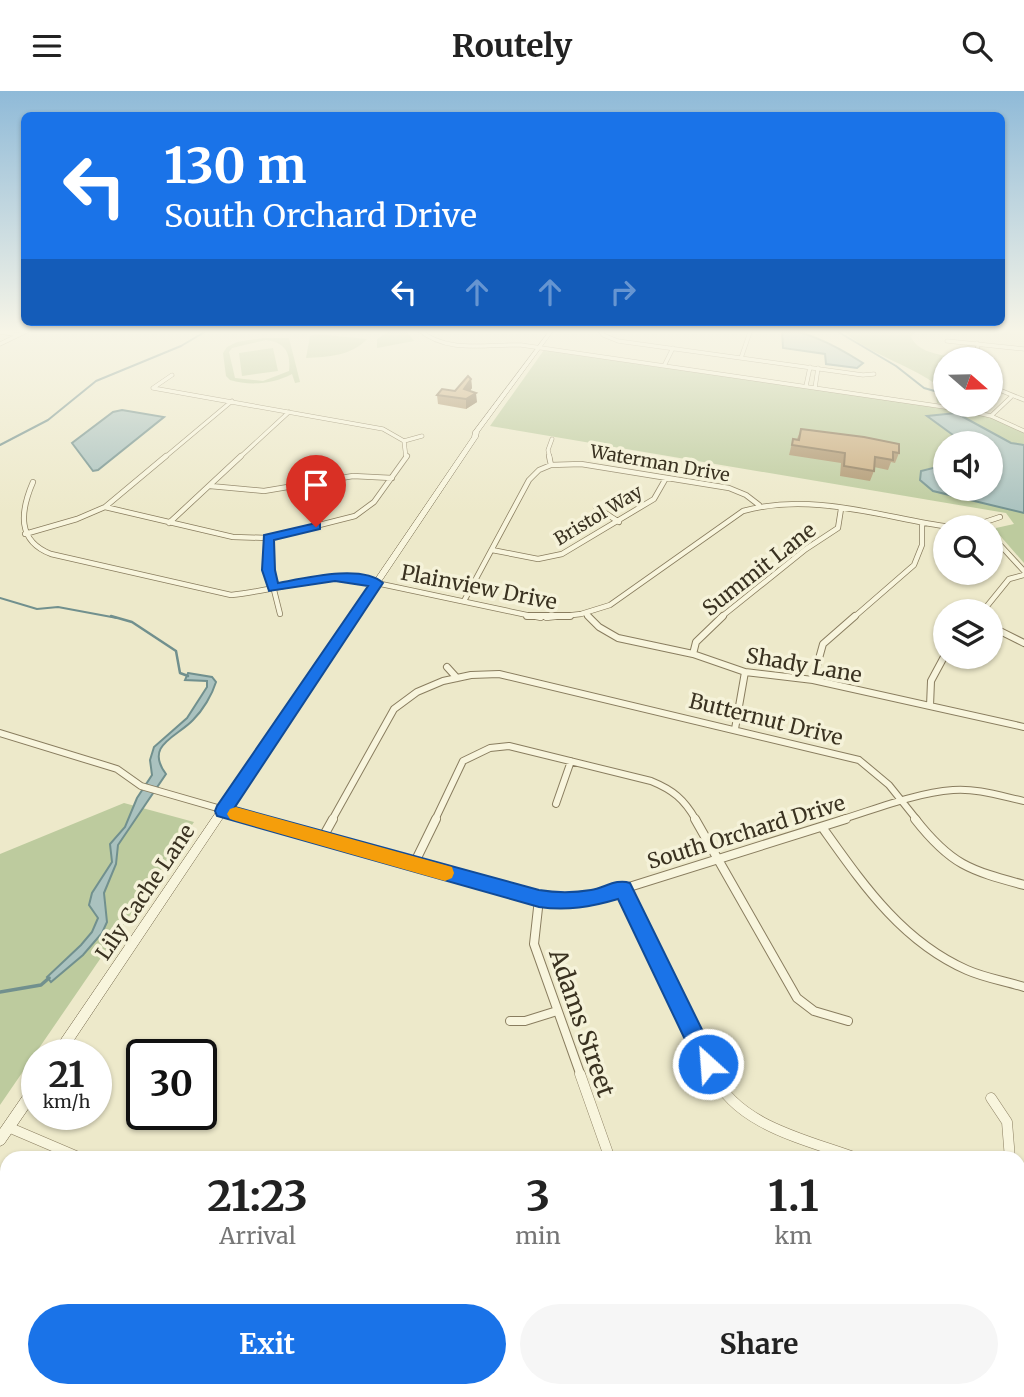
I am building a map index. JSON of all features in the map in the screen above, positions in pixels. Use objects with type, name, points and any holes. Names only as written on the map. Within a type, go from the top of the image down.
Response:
[{"type":"street","points":[[171,391],[383,429],[404,441],[422,436]]},
{"type":"street","name":"Lily Cache Lane","points":[[68,1039],[475,437],[482,432],[510,391]]},
{"type":"street","points":[[834,391],[933,407]]},
{"type":"street","points":[[1003,393],[1024,400]]},
{"type":"street","points":[[1003,405],[1011,397]]},
{"type":"street","points":[[33,482],[26,496],[25,534],[77,519],[106,507],[232,401]]},
{"type":"street","points":[[169,523],[289,412]]},
{"type":"street","points":[[993,417],[1024,431]]},
{"type":"street","points":[[464,601],[529,480],[551,465],[548,450],[552,439]]},
{"type":"street","points":[[106,507],[233,537],[268,538],[357,518],[372,505],[407,456],[404,441]]},
{"type":"street","points":[[326,461],[334,466],[340,478]]},
{"type":"street","name":"Waterman Drive","points":[[551,465],[592,465],[735,490],[759,505]]},
{"type":"street","points":[[210,486],[264,491],[367,475],[392,478]]},
{"type":"street","name":"Bristol Way","points":[[492,550],[538,559],[562,554],[654,499],[666,478]]},
{"type":"street","name":"Plainview Drive","points":[[25,534],[29,542],[51,554],[231,595],[335,576],[464,601],[534,618],[564,619],[610,605],[743,511],[759,505],[793,502],[933,525]]},
{"type":"street","points":[[596,507],[619,522]]},
{"type":"street","name":"Summit Lane","points":[[693,654],[696,642],[707,629],[806,549],[838,528],[841,509]]},
{"type":"street","points":[[813,680],[823,644],[914,565],[922,545],[922,523]]},
{"type":"street","points":[[268,538],[269,570],[280,614]]},
{"type":"street","points":[[993,599],[1009,579],[1024,573],[1003,549]]},
{"type":"street","name":"Shady Lane","points":[[586,614],[598,627],[618,638],[693,654],[745,672],[813,680],[1024,727]]},
{"type":"street","points":[[1003,632],[1024,643]]},
{"type":"street","points":[[447,667],[457,678]]},
{"type":"street","points":[[930,706],[931,681],[937,669]]},
{"type":"street","points":[[735,729],[745,672]]},
{"type":"street","name":"Butternut Drive","points":[[323,838],[394,709],[405,698],[468,674],[499,674],[859,760],[875,769],[938,846],[970,869],[1024,884]]},
{"type":"street","name":"South Orchard Drive","points":[[0,733],[117,769],[141,786],[163,793],[539,899],[572,901],[594,898],[902,801],[953,790],[1024,800]]},
{"type":"street","points":[[476,740],[482,749]]},
{"type":"street","points":[[414,864],[463,761],[482,749],[509,746],[651,781],[670,789],[684,800],[797,998],[814,1011],[848,1021]]},
{"type":"street","points":[[556,804],[571,761]]},
{"type":"street","points":[[822,827],[880,908],[920,944],[967,970],[1024,986]]},
{"type":"street","points":[[623,889],[719,1087],[752,1118],[836,1151]]},
{"type":"street","name":"Adams Street","points":[[539,899],[534,944],[607,1151]]},
{"type":"street","points":[[510,1021],[524,1021],[557,1011]]},
{"type":"street","points":[[991,1098],[1007,1122],[1009,1151]]},
{"type":"street","points":[[0,1140],[21,1108]]},
{"type":"street","points":[[8,1127],[64,1151]]},
{"type":"green space","points":[[515,391],[827,391],[933,406],[933,417],[989,417],[1024,432],[1024,563],[1003,539],[1003,526],[1014,524],[1006,513],[935,501],[1003,501],[1003,431],[933,431],[933,501],[490,426]]},
{"type":"green space","points":[[124,803],[194,822],[45,1039],[21,1039],[21,1074],[0,1105],[0,854]]},
{"type":"water","points":[[122,410],[164,417],[98,470],[93,471],[72,443],[113,412]]},
{"type":"water","points":[[927,416],[963,417],[989,431],[948,431]]},
{"type":"water","points":[[1003,439],[1024,445],[1024,513],[974,501],[1003,501]]},
{"type":"water","points":[[933,468],[933,491],[920,480],[921,471]]},
{"type":"water","points":[[188,673],[212,677],[216,682],[212,692],[197,716],[161,749],[160,764],[166,774],[118,845],[116,864],[104,893],[107,922],[102,933],[83,955],[51,982],[47,977],[92,932],[98,918],[89,905],[92,893],[112,862],[110,844],[125,827],[137,798],[152,775],[150,760],[154,747],[187,718],[207,687],[207,681],[185,680]]},
{"type":"building","points":[[440,391],[476,393],[466,399],[437,395]]},
{"type":"building","points":[[801,429],[899,444],[899,453],[893,452],[893,460],[875,457],[874,471],[844,466],[845,453],[792,445],[793,439],[799,440]]},
{"type":"waterway","points":[[0,445],[48,420],[84,391]]},
{"type":"waterway","points":[[0,598],[37,609],[58,607],[117,618]]},
{"type":"waterway","points":[[111,616],[132,622],[176,651],[180,673],[188,676]]},
{"type":"waterway","points":[[0,992],[41,985],[49,978]]},
{"type":"slow traffic","points":[[236,814],[445,873]]},
{"type":"route","points":[[316,527],[268,538],[267,551],[273,588],[335,576],[377,583],[223,811],[539,899],[561,902],[594,898],[623,889],[708,1064]]}]
